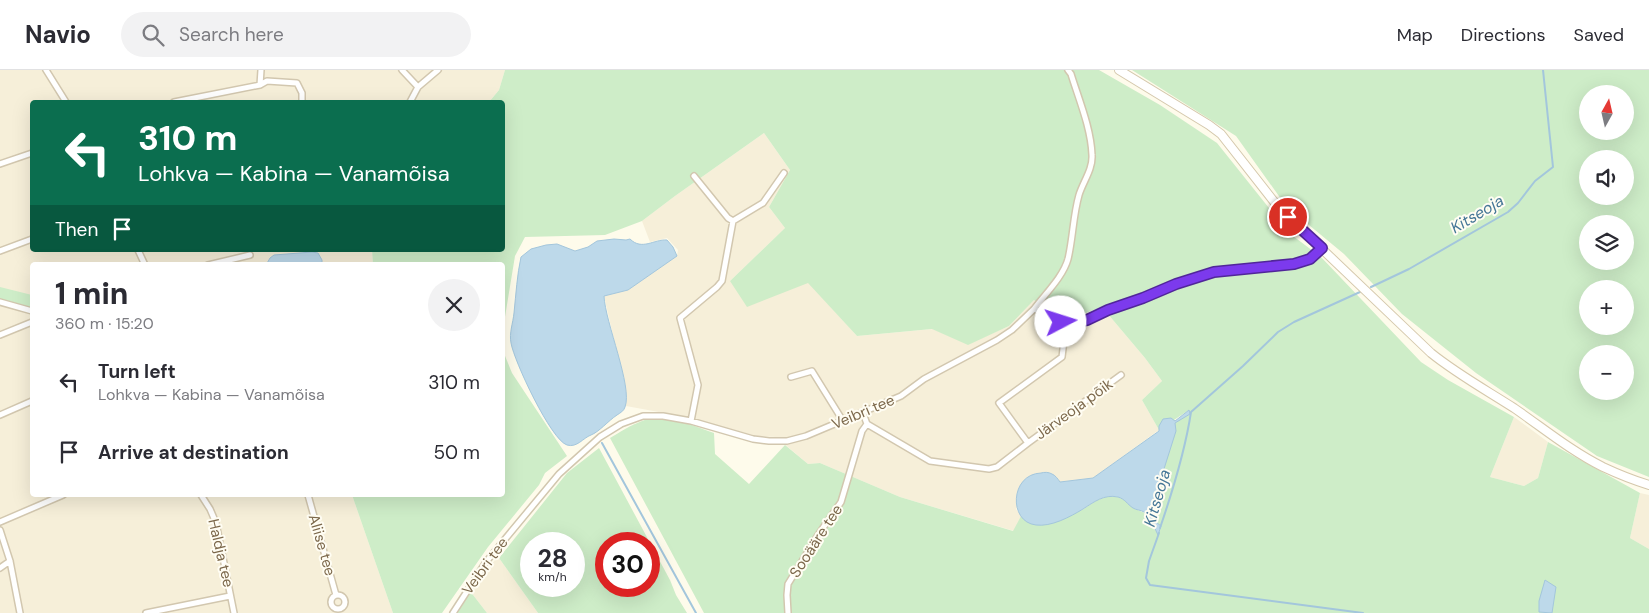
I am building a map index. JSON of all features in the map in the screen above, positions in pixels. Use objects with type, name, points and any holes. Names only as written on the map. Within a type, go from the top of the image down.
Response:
[{"type":"street","points":[[46,70],[65,100]]},
{"type":"street","points":[[260,85],[261,70]]},
{"type":"street","points":[[402,70],[418,87]]},
{"type":"street","points":[[411,100],[418,87],[438,70]]},
{"type":"street","name":"Veibri tee","points":[[453,613],[476,575],[559,474],[600,438],[621,424],[643,416],[663,416],[691,421],[736,435],[768,441],[787,441],[806,436],[901,396],[924,379],[1012,330],[1034,309],[1062,272],[1068,260],[1074,213],[1079,193],[1090,168],[1092,157],[1090,137],[1071,74],[1068,70]]},
{"type":"street","points":[[1119,70],[1221,134],[1279,208],[1431,353],[1454,371],[1602,466],[1625,477],[1649,485]]},
{"type":"street","points":[[184,100],[260,85],[266,82],[297,82],[302,93],[302,100]]},
{"type":"street","points":[[0,164],[30,153]]},
{"type":"street","points":[[733,220],[763,203],[784,173]]},
{"type":"street","points":[[694,176],[728,218],[733,220]]},
{"type":"street","points":[[691,421],[698,385],[680,318],[722,281],[733,220]]},
{"type":"street","points":[[0,251],[30,240]]},
{"type":"street","points":[[1034,309],[1066,324],[1087,320],[1176,284],[1214,272],[1294,264],[1310,259],[1322,248]]},
{"type":"street","points":[[221,262],[250,255]]},
{"type":"street","points":[[0,302],[30,310]]},
{"type":"street","points":[[0,335],[30,323]]},
{"type":"street","points":[[1028,443],[999,403],[1062,357],[1066,324]]},
{"type":"street","points":[[791,377],[812,371],[843,421]]},
{"type":"street","name":"Järveoja põik","points":[[867,424],[922,457],[937,463],[989,469],[997,467],[1120,376]]},
{"type":"street","points":[[0,415],[30,402]]},
{"type":"street","points":[[863,412],[867,424]]},
{"type":"street","name":"Sooääre tee","points":[[788,613],[786,595],[788,584],[841,502],[862,431],[867,424]]},
{"type":"street","points":[[0,522],[58,497]]},
{"type":"street","name":"Haldja tee","points":[[201,497],[210,509],[216,523],[234,613]]},
{"type":"street","name":"Aliise tee","points":[[309,497],[336,595]]},
{"type":"street","points":[[0,530],[10,561],[20,613]]},
{"type":"street","points":[[0,568],[10,561]]},
{"type":"street","points":[[146,613],[230,596]]},
{"type":"shaded area","points":[[0,70],[505,70],[499,90],[491,100],[30,100],[30,252],[372,252],[373,262],[30,262],[30,497],[353,497],[393,613],[0,613]]},
{"type":"shaded area","points":[[764,133],[790,170],[769,207],[785,228],[730,281],[808,282],[857,336],[933,329],[968,344],[1009,326],[1034,300],[1048,311],[1073,318],[1102,307],[1162,381],[1142,400],[1159,430],[1093,478],[1060,482],[1051,473],[1035,473],[1016,509],[1021,516],[1014,531],[900,497],[820,463],[808,464],[776,437],[757,436],[686,417],[626,406],[625,388],[604,296],[628,290],[677,256],[678,250],[667,238],[650,242],[642,221]]},
{"type":"shaded area","points":[[1514,417],[1548,442],[1538,478],[1524,486],[1490,477]]},
{"type":"shaded area","points":[[1640,493],[1649,495],[1649,549],[1630,538]]},
{"type":"shaded area","points":[[499,558],[520,588],[520,597],[527,597],[538,613],[487,613],[470,591],[495,560]]},
{"type":"green space","points":[[505,70],[1099,70],[1160,105],[1217,143],[1289,233],[1321,257],[1421,362],[1448,380],[1514,417],[1490,477],[1524,486],[1538,478],[1548,442],[1640,493],[1630,538],[1649,549],[1649,613],[704,613],[610,438],[638,423],[651,419],[669,419],[714,433],[715,454],[749,484],[785,445],[808,464],[820,463],[900,497],[1013,531],[1021,516],[1027,521],[1082,510],[1097,500],[1109,496],[1127,501],[1133,508],[1145,513],[1156,522],[1148,512],[1175,423],[1189,410],[1159,430],[1142,400],[1162,381],[1102,307],[1073,318],[1048,311],[1034,300],[1009,326],[968,345],[932,329],[857,336],[808,283],[747,307],[730,281],[785,228],[769,207],[790,170],[764,133],[642,221],[605,235],[525,237],[515,256],[505,317],[505,262],[373,262],[372,252],[505,252],[505,100],[491,100],[499,90]]},
{"type":"green space","points":[[1132,70],[1649,70],[1649,477],[1597,456],[1476,373],[1402,314],[1344,254],[1286,206],[1236,136]]},
{"type":"green space","points":[[0,287],[30,294],[30,308],[0,299]]},
{"type":"green space","points":[[505,356],[512,373],[567,456],[545,473],[539,485],[488,547],[442,613],[393,613],[353,497],[505,497]]},
{"type":"green space","points":[[599,448],[644,532],[595,532],[595,597],[660,597],[660,561],[687,613],[538,613],[527,597],[585,597],[585,532],[520,532],[520,588],[499,558],[567,473]]},
{"type":"green space","points":[[470,591],[487,613],[456,613]]},
{"type":"water","points":[[630,239],[639,244],[667,240],[677,256],[628,290],[604,296],[625,385],[625,407],[622,412],[594,434],[571,446],[560,440],[543,415],[526,382],[511,343],[521,257],[531,249],[546,245],[557,244],[575,251],[588,247],[597,241]]},
{"type":"water","points":[[312,252],[318,253],[322,262],[268,262],[274,255]]},
{"type":"water","points":[[1189,410],[1190,414],[1175,423],[1176,431],[1157,491],[1148,512],[1161,526],[1158,535],[1152,522],[1143,511],[1133,508],[1124,500],[1113,496],[1099,499],[1078,512],[1054,523],[1036,525],[1027,522],[1021,516],[1016,498],[1018,489],[1023,481],[1031,475],[1044,472],[1049,473],[1060,482],[1093,478],[1159,431],[1159,426],[1163,419],[1171,418],[1175,421]]},
{"type":"water","points":[[1545,580],[1556,587],[1552,613],[1539,612],[1539,601]]},
{"type":"waterway","name":"Kitseoja","points":[[1371,287],[1409,269],[1508,212],[1518,203],[1535,181],[1553,167],[1543,70]]},
{"type":"waterway","name":"Kitseoja","points":[[1160,528],[1178,471],[1191,412],[1278,332],[1294,322],[1360,292]]},
{"type":"waterway","points":[[602,443],[696,613]]},
{"type":"waterway","name":"Kitseoja","points":[[1159,533],[1149,561],[1146,578],[1150,585],[1363,613]]},
{"type":"route","points":[[1061,322],[1066,324],[1087,320],[1176,284],[1214,272],[1278,264],[1294,264],[1310,259],[1322,248],[1288,217]]}]
